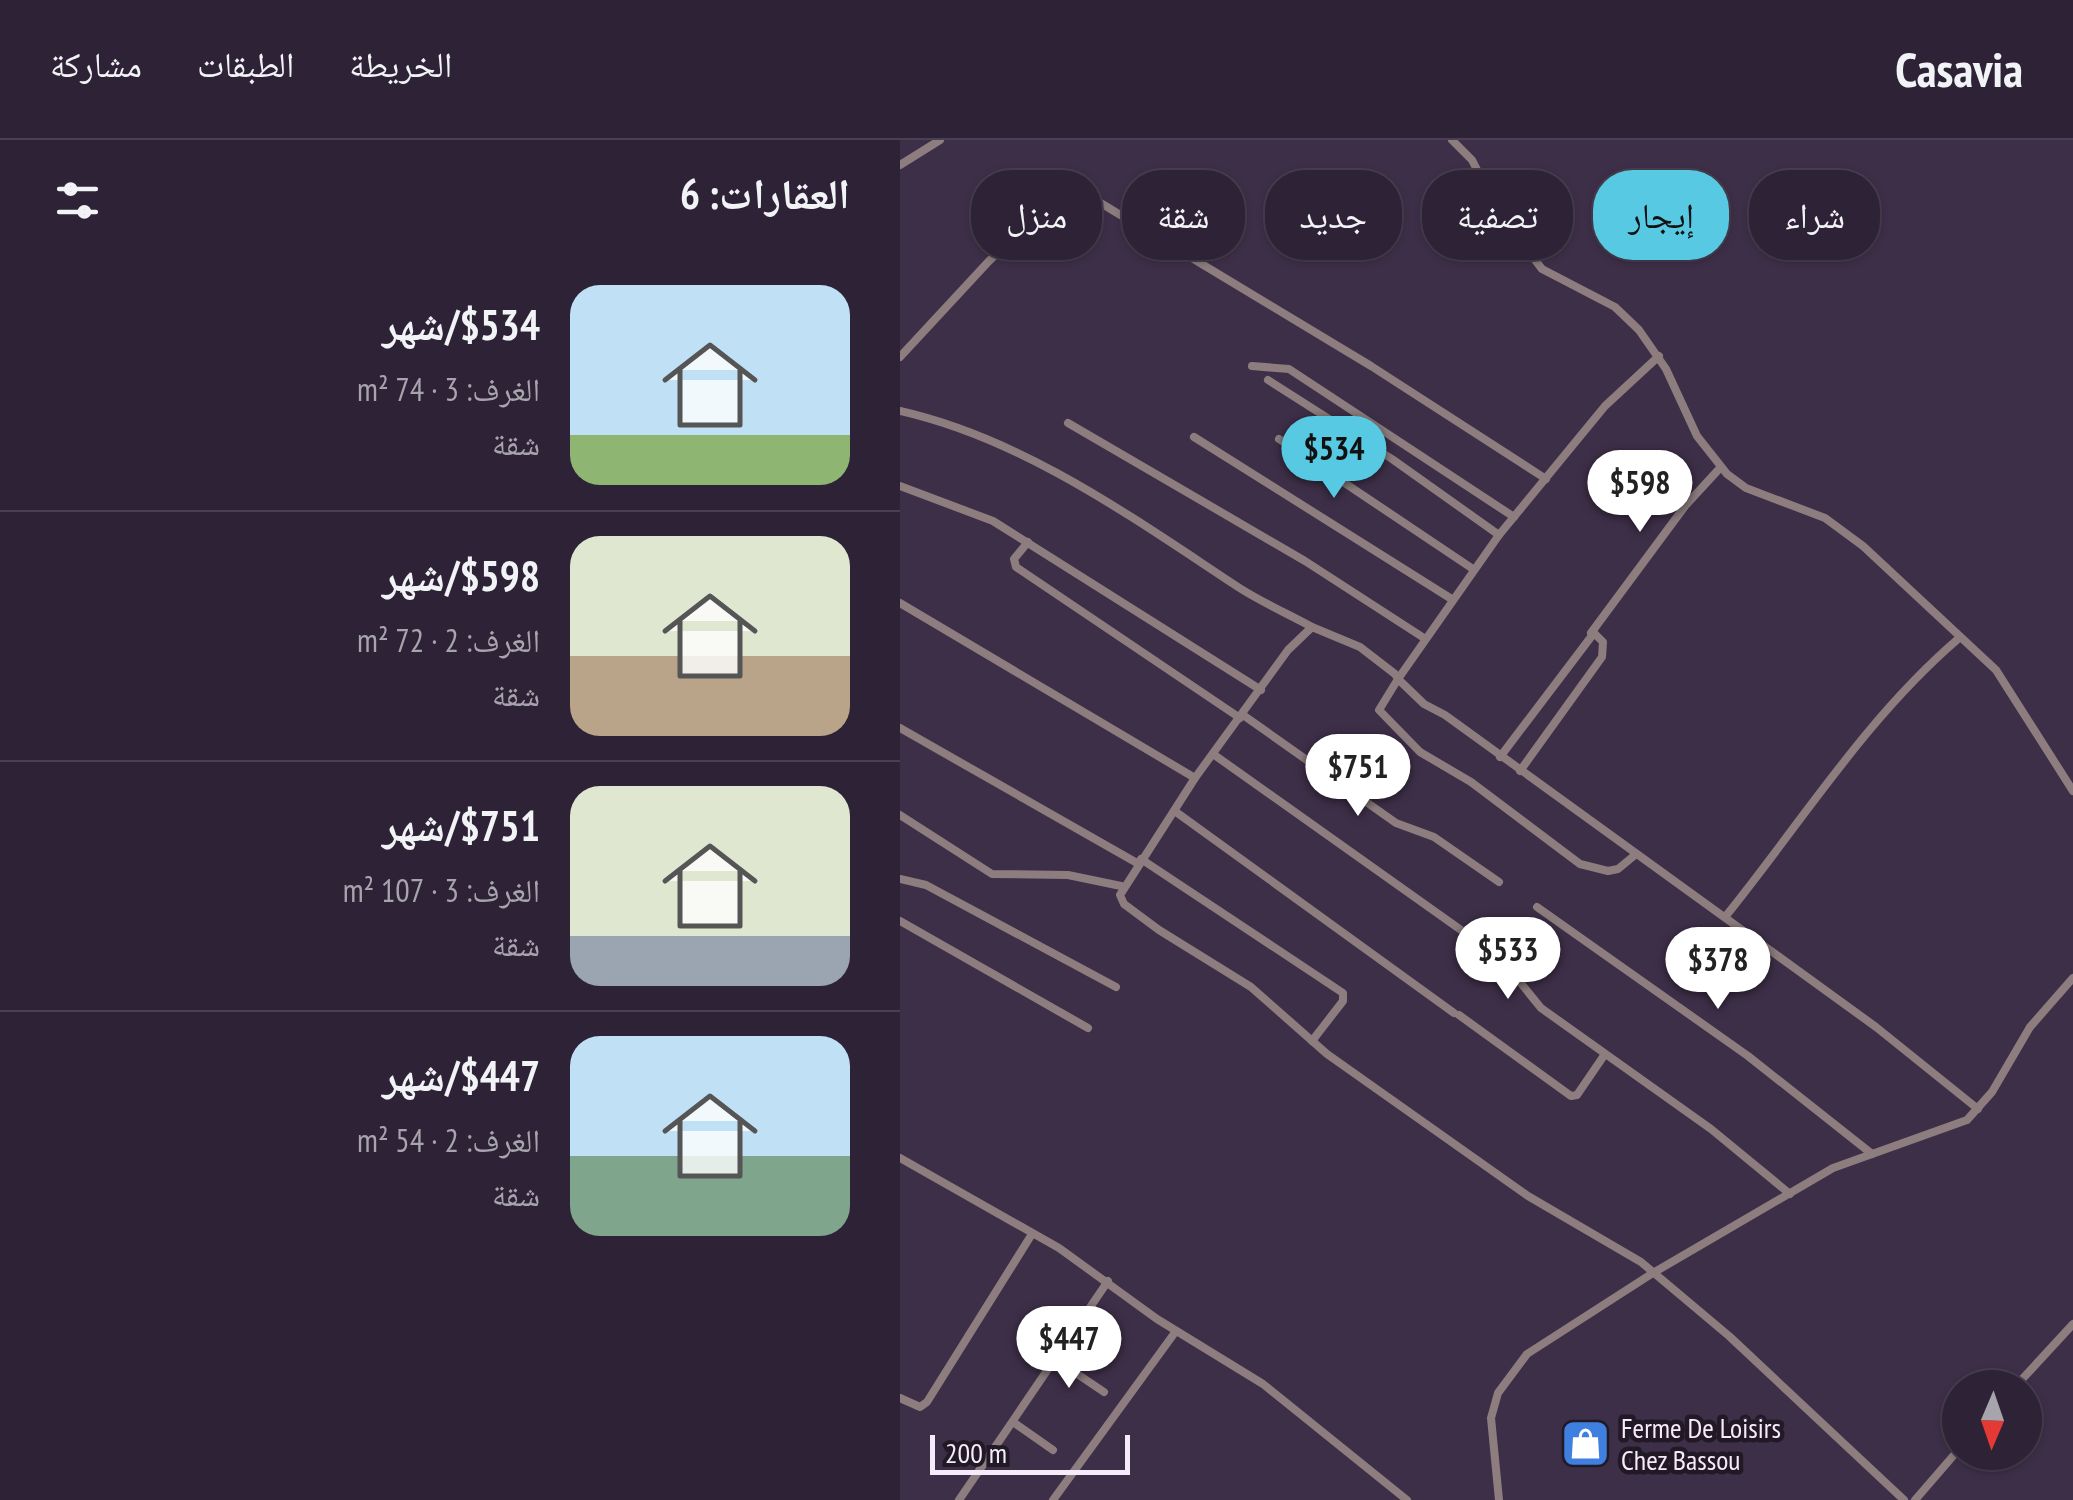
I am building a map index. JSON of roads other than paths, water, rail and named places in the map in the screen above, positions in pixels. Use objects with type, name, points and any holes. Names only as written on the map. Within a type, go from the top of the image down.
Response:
[{"type":"street","points":[[900,165],[940,140]]},
{"type":"street","points":[[1452,140],[1475,164],[1499,214],[1542,269],[1615,307],[1659,356],[1696,436],[1720,468],[1746,488],[1838,524],[2003,679],[2073,791]]},
{"type":"street","points":[[900,358],[989,261],[1060,195],[1074,187],[1372,366],[1546,479]]},
{"type":"street","points":[[1636,854],[1618,869],[1608,871],[1580,864],[1471,782],[1420,752],[1379,714],[1450,598],[1499,535],[1617,393],[1659,356]]},
{"type":"street","points":[[1252,366],[1289,368],[1514,516]]},
{"type":"street","points":[[1268,380],[1392,458],[1499,535]]},
{"type":"street","points":[[900,411],[970,429],[1051,470],[1242,590],[1312,628],[1366,651],[1424,704],[1876,1027],[1978,1110]]},
{"type":"street","points":[[1068,423],[1305,561],[1424,638]]},
{"type":"street","points":[[1194,437],[1450,598]]},
{"type":"street","points":[[1279,439],[1473,569]]},
{"type":"street","points":[[1500,757],[1619,590],[1720,468]]},
{"type":"street","points":[[900,486],[988,518],[1261,690]]},
{"type":"street","points":[[1028,542],[1013,562],[1016,567],[1396,823],[1434,837],[1499,882]]},
{"type":"street","points":[[900,604],[1195,778]]},
{"type":"street","points":[[1312,628],[1288,650],[1121,886],[1124,904],[1239,978],[1312,1041],[1528,1196],[1614,1245],[1652,1273],[1729,1336],[1904,1500]]},
{"type":"street","points":[[1520,771],[1602,657],[1603,642],[1591,633]]},
{"type":"street","points":[[1725,917],[1851,747],[1894,704],[1906,685],[1958,638]]},
{"type":"street","points":[[900,728],[1139,861],[1343,993],[1344,1001],[1312,1041]]},
{"type":"street","points":[[1213,754],[1461,930],[1511,971],[1541,1008],[1711,1129],[1790,1194]]},
{"type":"street","points":[[1176,812],[1571,1096],[1577,1095],[1605,1054]]},
{"type":"street","points":[[900,814],[992,874],[1068,875],[1121,886]]},
{"type":"street","points":[[900,879],[926,885],[1116,988]]},
{"type":"street","points":[[1537,907],[1748,1056],[1872,1154]]},
{"type":"street","points":[[900,922],[1088,1028]]},
{"type":"street","points":[[1499,1500],[1491,1418],[1505,1380],[1541,1343],[1833,1168],[1951,1128],[1978,1110],[2030,1027],[2073,978]]},
{"type":"street","points":[[900,1158],[1108,1281],[1176,1331],[1293,1405],[1407,1500]]},
{"type":"street","points":[[900,1398],[920,1407],[928,1402],[1032,1234]]},
{"type":"street","points":[[959,1500],[1108,1281]]},
{"type":"street","points":[[2031,1370],[2073,1324]]},
{"type":"street","points":[[1053,1500],[1176,1331]]},
{"type":"street","points":[[1055,1359],[1104,1392]]},
{"type":"street","points":[[1013,1422],[1054,1450]]},
{"type":"street","points":[[1915,1500],[1942,1469]]},
{"type":"place","name":"Ferme De Loisirs Chez Bassou","points":[[1586,1444]]}]
